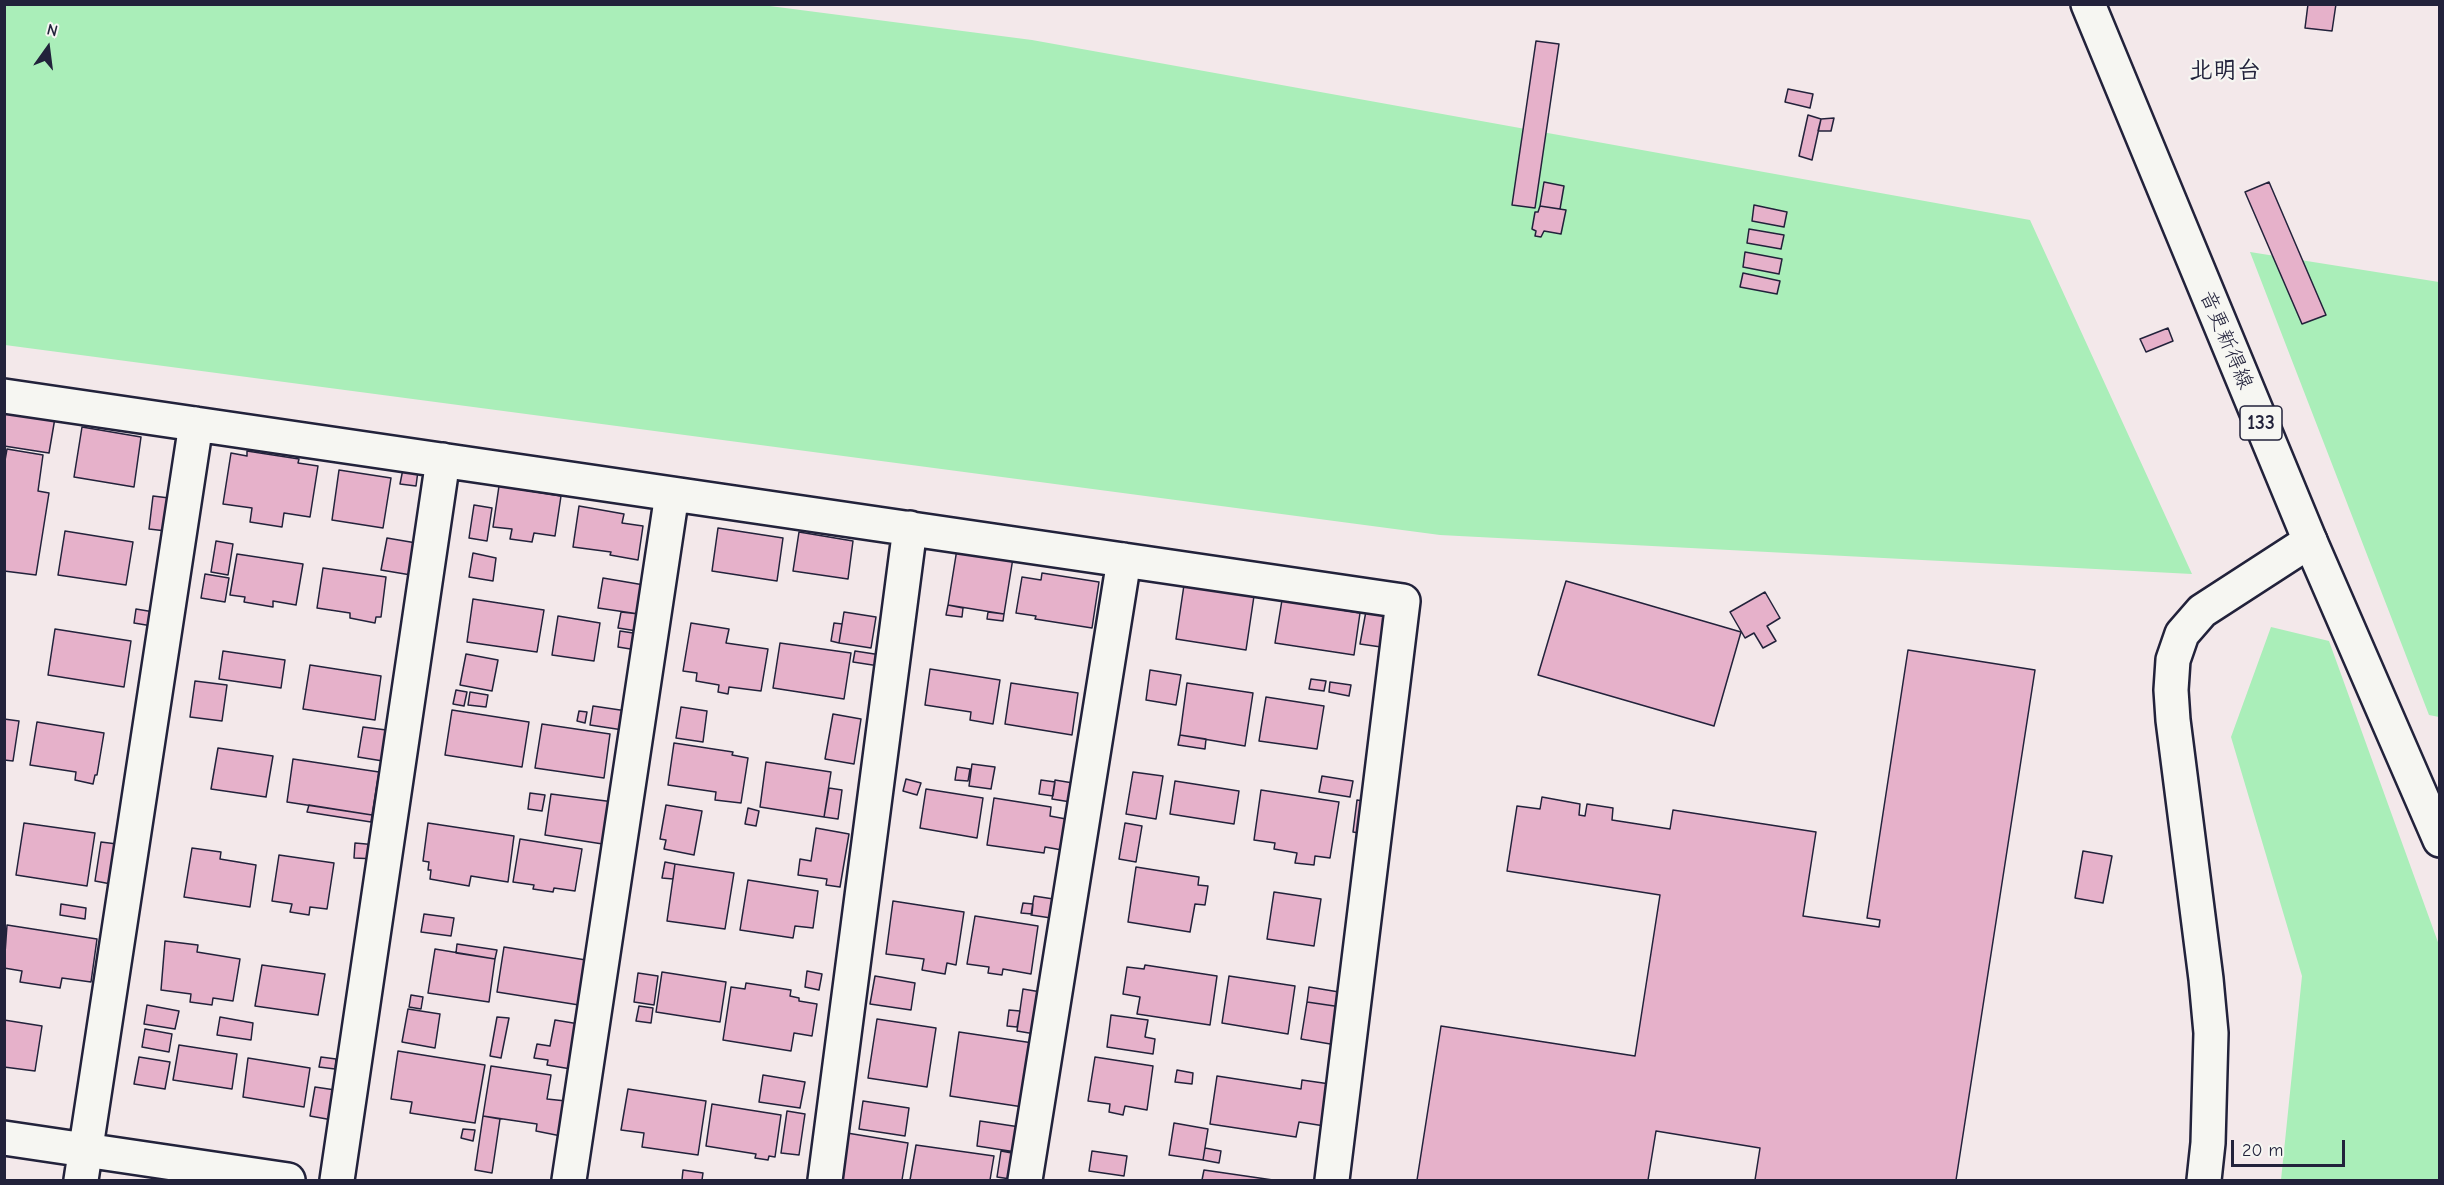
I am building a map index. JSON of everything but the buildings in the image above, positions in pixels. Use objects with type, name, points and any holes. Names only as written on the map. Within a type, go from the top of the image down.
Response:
[{"type":"street","name":"音更新得線","points":[[2088,4],[2310,541],[2439,840]]},
{"type":"street","points":[[4,396],[1404,601],[1332,1180]]},
{"type":"street","points":[[84,1165],[196,424]]},
{"type":"street","points":[[337,1180],[443,460]]},
{"type":"street","points":[[570,1180],[672,494]]},
{"type":"street","points":[[825,1180],[910,528]]},
{"type":"street","points":[[2204,1180],[2208,1143],[2211,1033],[2173,720],[2171,690],[2173,660],[2182,634],[2202,611],[2310,541]]},
{"type":"street","points":[[1025,1180],[1124,560]]},
{"type":"street","points":[[4,1138],[84,1165],[288,1180]]},
{"type":"green space","points":[[5,5],[762,5],[1032,40],[2030,220],[2192,574],[1440,535],[5,345]]},
{"type":"green space","points":[[2250,252],[2439,282],[2439,717],[2429,715]]},
{"type":"green space","points":[[2271,627],[2329,641],[2439,945],[2439,1180],[2281,1180],[2302,976],[2231,737]]},
{"type":"district","name":"北明台","points":[[2225,71]]}]
